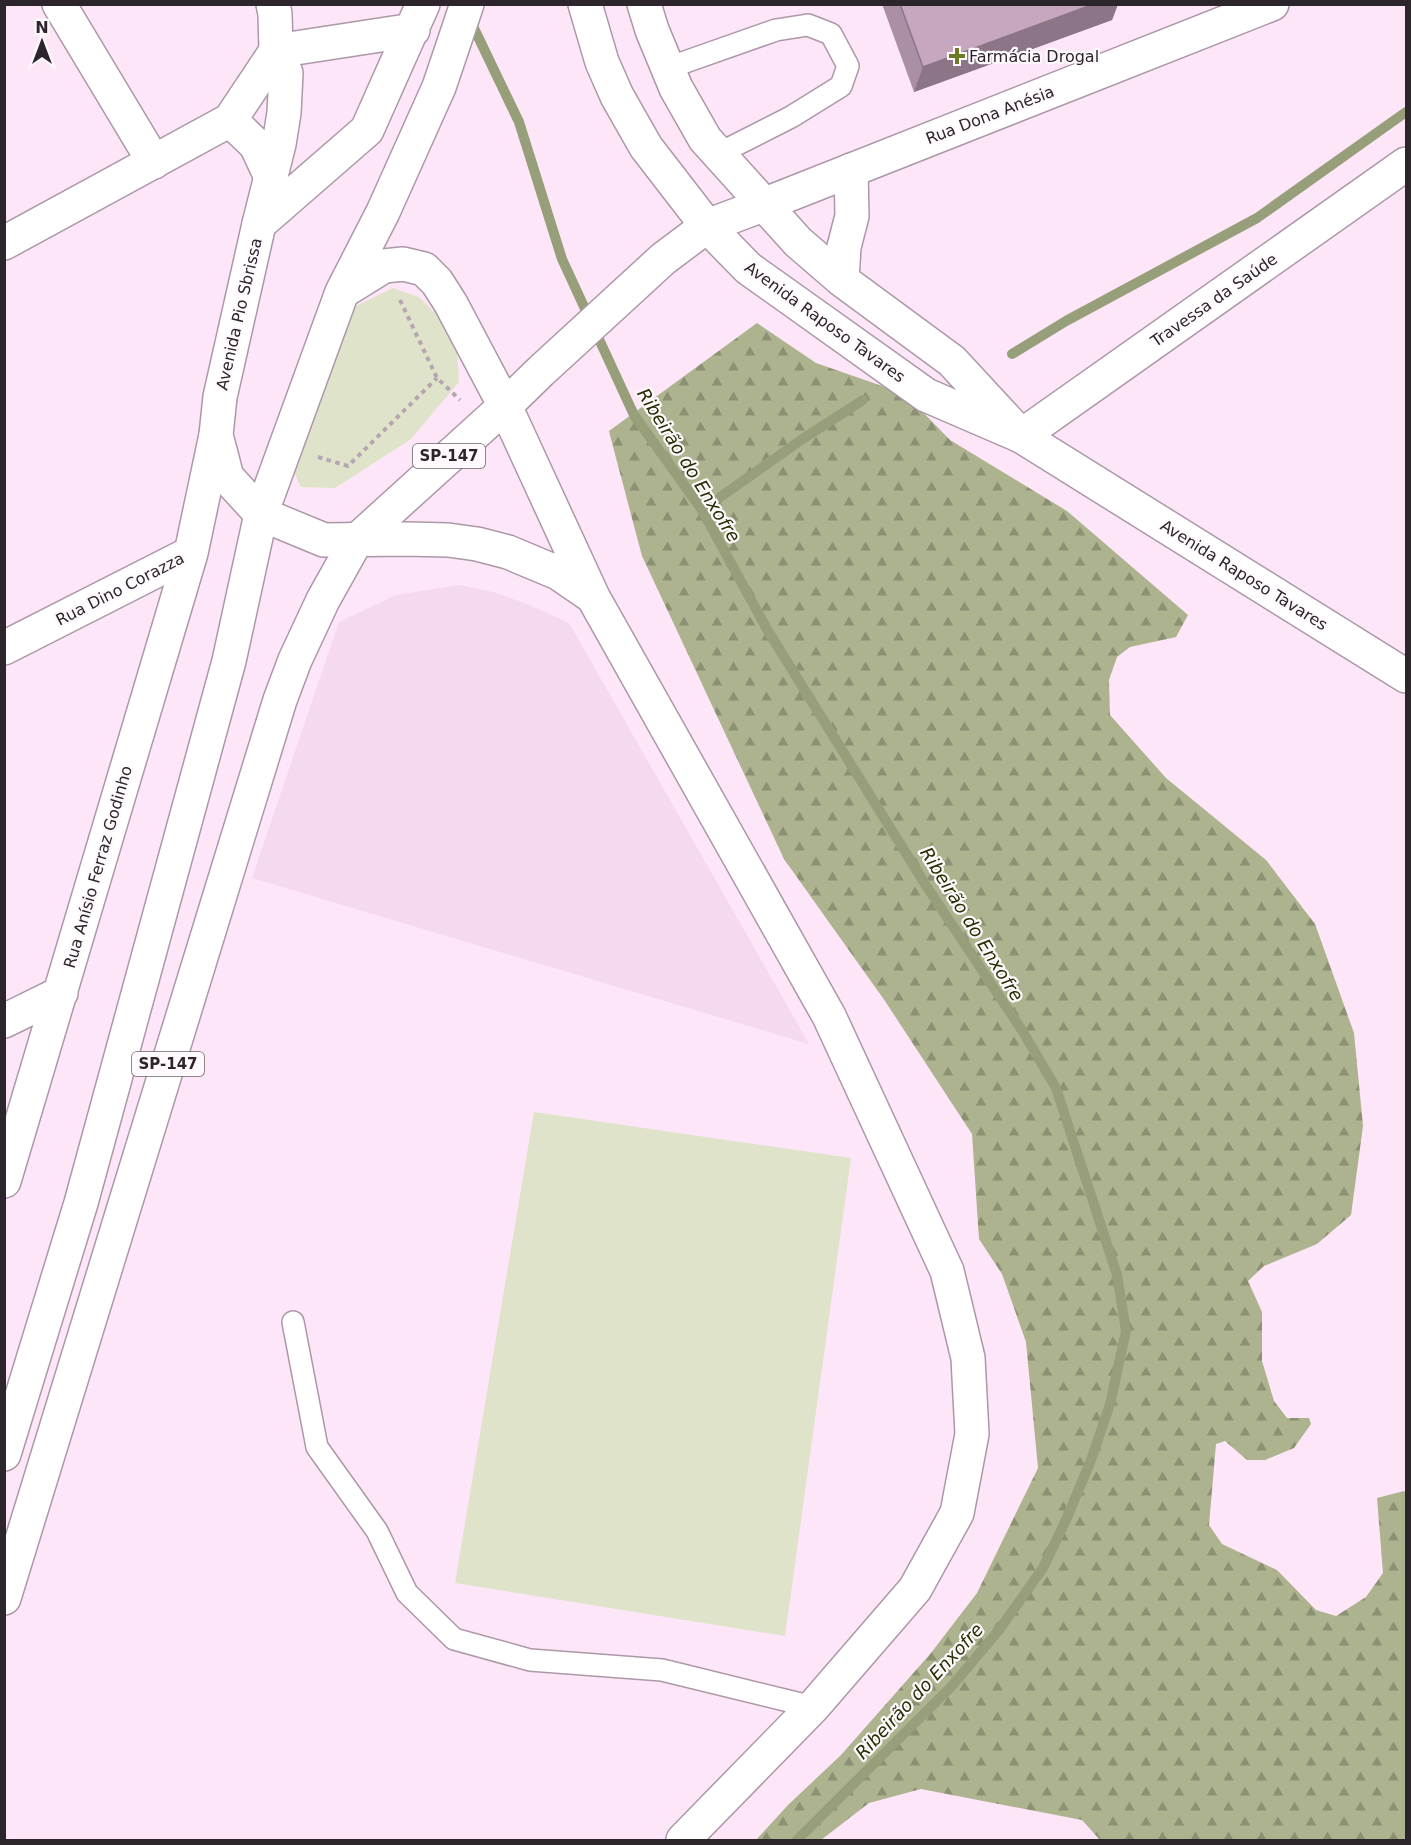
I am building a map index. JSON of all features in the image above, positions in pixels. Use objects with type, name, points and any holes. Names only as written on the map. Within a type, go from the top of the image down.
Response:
[{"type":"main road","points":[[59,4],[154,162]]},
{"type":"main road","name":"Avenida Pio Sbrissa","points":[[273,4],[276,51],[286,73],[284,103],[279,144],[220,397],[216,435],[227,477],[261,514],[324,540],[405,538],[477,544],[508,552],[558,573],[593,597]]},
{"type":"main road","points":[[261,514],[342,292],[383,212],[439,87],[467,4]]},
{"type":"main road","name":"Avenida Raposo Tavares","points":[[585,4],[602,62],[617,96],[645,147],[707,226],[748,268],[926,395],[1021,436],[1407,676]]},
{"type":"main road","name":"Avenida Raposo Tavares","points":[[644,4],[676,88],[705,139],[718,154],[798,242],[842,280],[952,361],[1021,436]]},
{"type":"main road","name":"Rua Dona Anésia","points":[[707,226],[1272,4]]},
{"type":"main road","points":[[4,243],[230,120],[276,51],[418,17]]},
{"type":"main road","points":[[259,224],[367,130],[418,17]]},
{"type":"main road","points":[[230,120],[255,145],[271,177]]},
{"type":"main road","name":"Travessa da Saúde","points":[[1021,436],[1407,164]]},
{"type":"main road","points":[[842,280],[844,247],[852,216],[851,170]]},
{"type":"main road","name":"SP-147","points":[[4,1598],[280,700],[318,610],[356,541],[505,406],[629,289],[663,259],[707,226]]},
{"type":"main road","points":[[342,292],[384,267],[403,264],[424,269],[437,282],[451,304],[505,406],[593,597],[829,1016],[947,1270],[968,1358],[972,1434],[957,1513],[915,1588],[813,1707],[683,1840]]},
{"type":"main road","name":"Rua Dino Corazza","points":[[4,648],[191,553],[216,435]]},
{"type":"main road","name":"SP-147","points":[[4,1454],[81,1203],[222,684],[261,514]]},
{"type":"main road","name":"Rua Anísio Ferraz Godinho","points":[[4,1181],[191,553]]},
{"type":"main road","points":[[4,1021],[61,993]]},
{"type":"lane","points":[[668,68],[776,30],[808,25],[831,34],[848,66],[841,86],[791,117],[718,154]]},
{"type":"lane","points":[[293,1322],[317,1447],[377,1531],[407,1593],[454,1639],[530,1660],[662,1670],[813,1707]]},
{"type":"path","points":[[285,448],[348,465],[437,378]]},
{"type":"shaded area","points":[[459,585],[493,592],[569,623],[809,1044],[252,878],[339,622],[396,595]]},
{"type":"green space","points":[[393,288],[419,297],[440,318],[457,349],[459,382],[411,439],[335,488],[301,487],[290,464],[329,357],[356,306]]},
{"type":"green space","points":[[757,323],[816,363],[905,394],[950,440],[1067,511],[1188,615],[1176,637],[1130,647],[1117,657],[1109,680],[1110,715],[1166,778],[1266,860],[1315,924],[1354,1033],[1363,1126],[1351,1215],[1317,1244],[1264,1266],[1248,1281],[1262,1312],[1262,1361],[1274,1401],[1287,1418],[1309,1418],[1311,1424],[1294,1448],[1265,1460],[1247,1460],[1225,1441],[1216,1444],[1209,1525],[1222,1544],[1277,1570],[1316,1610],[1336,1616],[1366,1597],[1383,1573],[1377,1498],[1406,1492],[1406,1840],[1100,1840],[1082,1820],[921,1789],[869,1803],[821,1840],[756,1840],[788,1805],[841,1755],[931,1653],[977,1593],[1038,1468],[1026,1342],[1002,1274],[979,1239],[972,1134],[885,1001],[784,859],[642,556],[609,431]]},
{"type":"green space","points":[[534,1112],[851,1158],[785,1636],[455,1583]]},
{"type":"building","points":[[900,4],[1094,4],[923,67]]},
{"type":"waterway","name":"Ribeirão do Enxofre","points":[[470,20],[519,122],[562,259],[634,415],[702,510],[768,631],[927,887],[1023,1032],[1056,1088],[1117,1275],[1126,1331],[1110,1404],[1091,1460],[1043,1568],[999,1630],[951,1687],[797,1840]]},
{"type":"waterway","points":[[1012,354],[1066,321],[1257,218],[1406,112]]},
{"type":"waterway","points":[[702,510],[801,440],[863,400]]},
{"type":"place","name":"Farmácia Drogal","points":[[957,56]]}]
